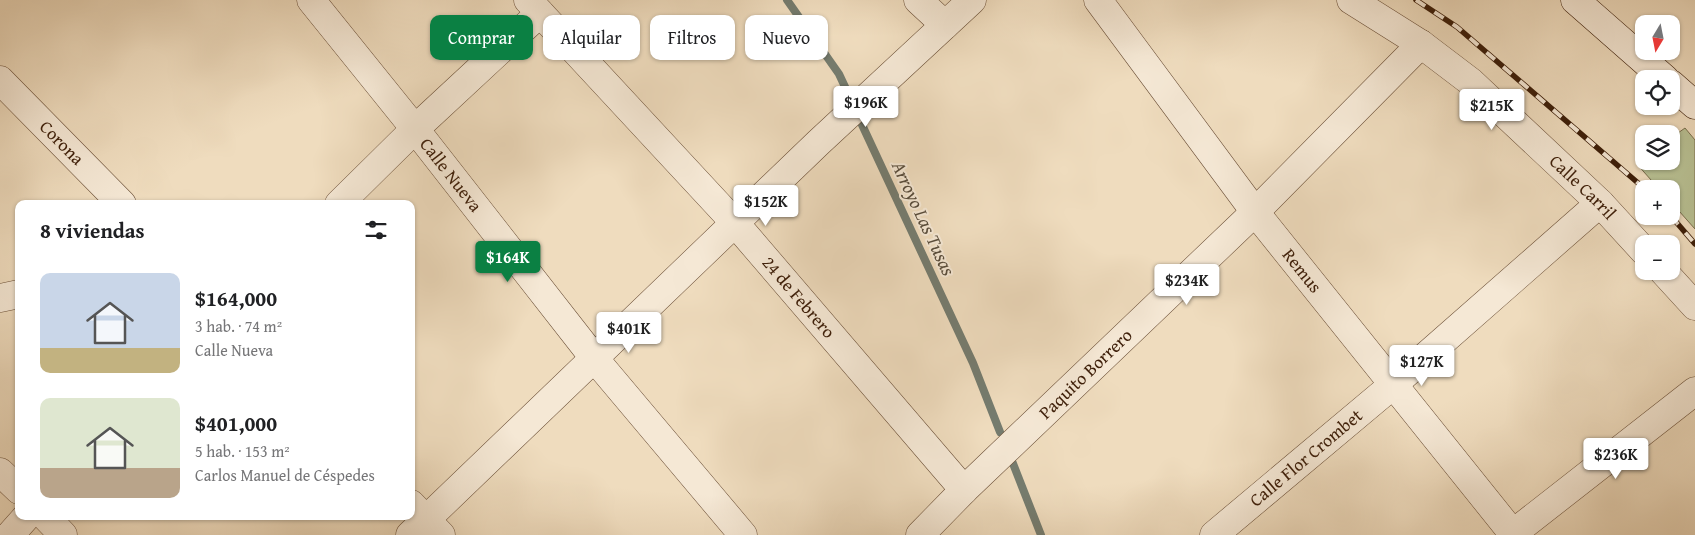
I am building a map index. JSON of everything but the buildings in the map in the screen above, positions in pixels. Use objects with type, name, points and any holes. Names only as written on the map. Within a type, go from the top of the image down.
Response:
[{"type":"street","name":"Calle Nueva","points":[[312,0],[594,358],[743,535]]},
{"type":"street","points":[[918,0],[945,25]]},
{"type":"street","points":[[422,523],[818,143],[972,0]]},
{"type":"street","name":"Remus","points":[[1098,0],[1255,212],[1394,384],[1512,535]]},
{"type":"street","name":"Calle Carril","points":[[1351,0],[1421,44],[1471,82],[1600,203],[1635,241]]},
{"type":"street","points":[[1575,0],[1655,70]]},
{"type":"street","points":[[344,200],[534,6]]},
{"type":"street","name":"24 de Febrero","points":[[534,6],[735,223],[964,490]]},
{"type":"street","name":"Paquito Borrero","points":[[920,535],[964,490],[1255,212],[1421,44]]},
{"type":"street","name":"Corona","points":[[0,80],[118,200]]},
{"type":"street","points":[[1680,92],[1695,105]]},
{"type":"street","name":"Calle Flor Crombet","points":[[1214,535],[1394,384],[1600,203]]},
{"type":"street","points":[[1671,280],[1695,306]]},
{"type":"street","points":[[0,298],[15,295]]},
{"type":"street","points":[[1512,535],[1695,390]]},
{"type":"street","points":[[0,472],[15,486]]},
{"type":"street","points":[[10,535],[23,520]]},
{"type":"street","points":[[49,520],[63,535]]},
{"type":"green space","points":[[1685,128],[1695,140],[1695,229],[1680,212],[1680,180],[1651,180],[1642,170],[1680,170],[1680,132]]},
{"type":"waterway","name":"Arroyo Las Tusas","points":[[787,0],[839,74],[853,104]]},
{"type":"waterway","name":"Arroyo Las Tusas","points":[[857,114],[973,363],[1000,432]]},
{"type":"waterway","name":"Arroyo Las Tusas","points":[[1012,461],[1041,535]]},
{"type":"railway","points":[[1416,0],[1457,27],[1635,180]]},
{"type":"railway","points":[[1679,225],[1695,244]]}]
